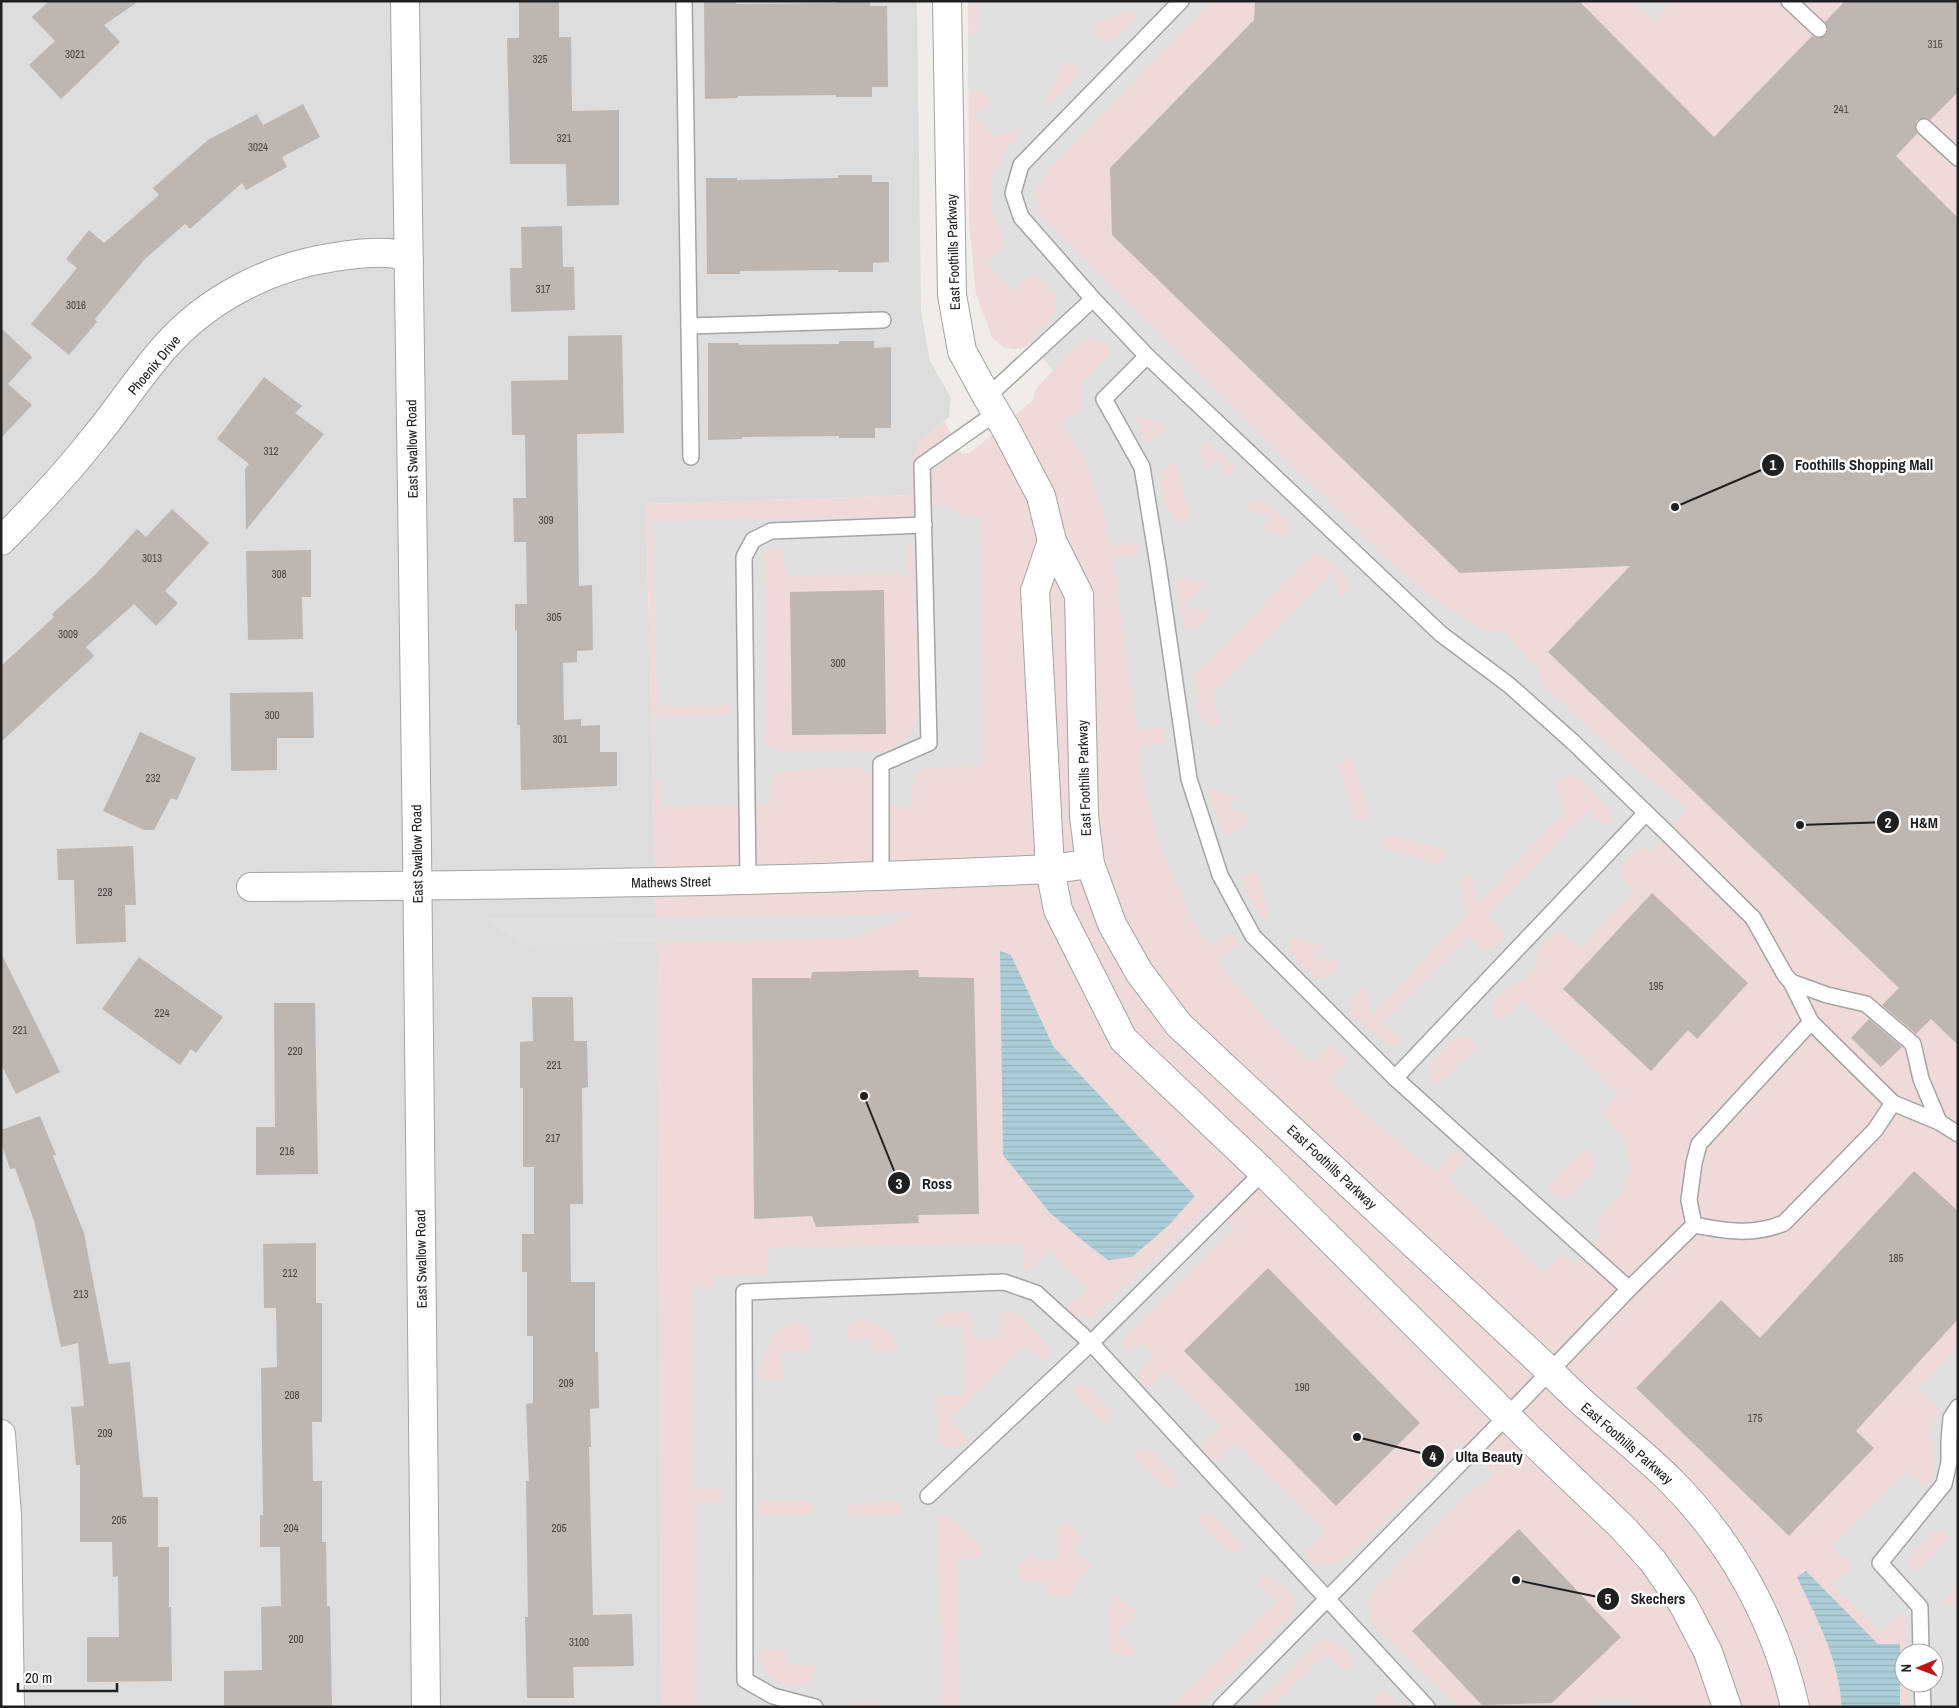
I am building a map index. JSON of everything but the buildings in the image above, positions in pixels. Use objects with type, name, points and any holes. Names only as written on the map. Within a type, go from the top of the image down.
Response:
[{"type":"street","name":"East Swallow Road","points":[[405,1],[426,1707]]},
{"type":"street","name":"East Foothills Parkway","points":[[947,1],[952,295],[962,352],[1041,496],[1052,541],[1079,595],[1084,816],[1090,864],[1112,924],[1139,972],[1179,1025],[1550,1371],[1573,1396],[1670,1480],[1704,1518],[1740,1569],[1769,1625],[1790,1685],[1795,1707]]},
{"type":"street","name":"Phoenix Drive","points":[[1,541],[38,505],[94,439],[165,347],[202,313],[243,286],[280,270],[318,259],[357,254],[397,254],[409,261]]},
{"type":"street","points":[[1052,541],[1035,591],[1050,869],[1058,910],[1123,1039],[1263,1172],[1507,1416],[1622,1527],[1652,1560],[1683,1604],[1708,1652],[1727,1707]]},
{"type":"street","name":"Mathews Street","points":[[251,887],[417,886],[882,877],[1050,869],[1090,864]]},
{"type":"street","points":[[1,1434],[7,1516],[10,1707]]},
{"type":"lane","points":[[684,1],[691,458]]},
{"type":"lane","points":[[1181,1],[1021,165],[1013,193],[1021,217],[1092,299],[1146,356],[1434,627],[1509,685],[1573,742],[1753,918],[1785,975],[1792,982],[1811,1022],[1893,1104],[1939,1122],[1958,1134]]},
{"type":"lane","points":[[1789,1],[1819,29]]},
{"type":"lane","points":[[1924,127],[1958,158]]},
{"type":"lane","points":[[882,877],[881,764],[929,743],[922,465],[992,404],[1092,299]]},
{"type":"lane","points":[[689,326],[883,320]]},
{"type":"lane","points":[[1146,356],[1104,399],[1142,468],[1189,779],[1220,875],[1253,936],[1395,1078],[1629,1289]]},
{"type":"lane","points":[[748,880],[744,557],[753,540],[771,531],[924,525]]},
{"type":"lane","points":[[1395,1078],[1646,813]]},
{"type":"lane","points":[[1792,982],[1827,996],[1866,1004],[1913,1044],[1922,1079],[1939,1122]]},
{"type":"lane","points":[[1694,1225],[1689,1200],[1694,1163],[1699,1144],[1811,1022]]},
{"type":"lane","points":[[1694,1225],[1726,1231],[1767,1230],[1784,1223],[1875,1130],[1893,1104]]},
{"type":"lane","points":[[928,1496],[1091,1343],[1263,1172]]},
{"type":"lane","points":[[1221,1707],[1629,1289],[1694,1225]]},
{"type":"lane","points":[[815,1707],[773,1696],[745,1680],[744,1292],[1004,1282],[1036,1292],[1091,1343],[1427,1707]]},
{"type":"lane","points":[[1922,1643],[1920,1607],[1880,1563],[1944,1484],[1950,1462],[1951,1418],[1958,1407]]},
{"type":"lane","points":[[1922,1693],[1923,1707]]},
{"type":"shaded area","points":[[1,1],[917,1],[921,311],[930,361],[951,398],[949,417],[920,441],[912,463],[912,495],[646,504],[657,952],[661,1707],[1,1707]]},
{"type":"shaded area","points":[[968,1],[1958,1],[1958,1707],[661,1707],[657,952],[646,504],[912,495],[912,463],[920,441],[944,421],[962,454],[970,453],[1032,401],[1036,389],[1053,370],[1030,343],[1025,347],[1015,349],[1003,347],[992,337],[976,294],[969,223]]},
{"type":"shaded area","points":[[979,1],[1212,1],[1051,166],[1038,184],[1035,199],[1039,214],[1387,559],[1433,598],[1487,633],[1504,632],[1538,668],[1544,686],[1614,750],[1687,809],[1652,851],[1642,848],[1633,853],[1619,869],[1620,876],[1634,891],[1579,949],[1562,931],[1554,934],[1537,950],[1538,962],[1517,985],[1510,985],[1495,998],[1492,1011],[1502,1021],[1523,1000],[1618,1094],[1601,1113],[1622,1136],[1629,1160],[1628,1178],[1618,1197],[1599,1217],[1596,1227],[1600,1237],[1575,1265],[1566,1254],[1560,1256],[1545,1273],[1448,1180],[1463,1163],[1464,1158],[1460,1153],[1456,1151],[1450,1154],[1436,1171],[1375,1123],[1330,1080],[1346,1064],[1347,1060],[1332,1045],[1328,1045],[1311,1063],[1264,1017],[1234,982],[1217,958],[1237,946],[1238,941],[1234,934],[1229,934],[1210,946],[1192,919],[1158,840],[1142,775],[1140,746],[1166,744],[1165,727],[1138,730],[1113,558],[1138,555],[1139,549],[1136,542],[1110,545],[1103,509],[1086,464],[1062,421],[1081,409],[1084,380],[1111,353],[1109,344],[1091,337],[1079,342],[1053,370],[1030,343],[1052,317],[1057,308],[1056,295],[1035,274],[1029,276],[1014,291],[985,264],[1004,245],[1005,240],[992,211],[992,180],[1005,151],[1020,136],[1020,131],[1017,129],[994,136],[974,114],[987,109],[990,105],[990,99],[975,88],[968,92],[968,33],[974,35],[979,31]],"holes":[[[1127,11],[1135,11],[1136,17],[1110,44],[1097,36],[1094,25]],[[1069,62],[1076,66],[1079,75],[1048,105],[1044,102],[1063,64]],[[1138,416],[1164,423],[1165,428],[1149,442],[1145,441],[1135,418]],[[1203,442],[1209,442],[1236,469],[1232,478],[1227,476],[1217,458],[1206,470],[1200,451]],[[1171,462],[1177,466],[1191,514],[1188,521],[1179,522],[1171,517],[1165,505],[1159,482],[1164,467]],[[1256,499],[1264,500],[1287,520],[1289,532],[1283,537],[1262,528],[1275,517],[1246,510],[1247,504]],[[1315,553],[1324,555],[1348,578],[1349,587],[1346,594],[1340,599],[1333,571],[1213,694],[1220,722],[1219,725],[1212,726],[1199,717],[1194,675]],[[1183,577],[1208,583],[1184,606],[1205,611],[1208,616],[1203,623],[1193,629],[1184,625],[1176,587],[1177,580]],[[1347,757],[1353,760],[1369,813],[1363,821],[1358,822],[1354,817],[1340,767]],[[1568,775],[1578,776],[1608,808],[1614,818],[1613,824],[1603,825],[1589,809],[1487,916],[1505,932],[1505,937],[1486,953],[1469,936],[1383,1023],[1400,1038],[1401,1043],[1396,1047],[1387,1045],[1352,1015],[1350,1005],[1352,997],[1360,988],[1365,989],[1372,1015],[1466,914],[1459,883],[1465,876],[1472,876],[1478,904],[1565,811],[1556,784],[1558,780]],[[1214,789],[1238,798],[1227,809],[1249,814],[1249,820],[1239,830],[1229,835],[1223,833],[1208,793]],[[1389,835],[1444,849],[1445,855],[1442,860],[1435,864],[1384,848],[1382,844]],[[1254,871],[1259,873],[1269,917],[1267,920],[1262,918],[1244,889],[1244,877]],[[1294,937],[1323,945],[1311,956],[1338,961],[1338,965],[1335,972],[1323,978],[1315,978],[1291,953],[1288,943]],[[1466,1036],[1475,1043],[1477,1048],[1440,1084],[1432,1081],[1429,1072],[1431,1064],[1453,1038]],[[1583,1150],[1590,1151],[1595,1163],[1591,1174],[1567,1198],[1555,1196],[1548,1187]]]},
{"type":"shaded area","points":[[1632,1],[1672,1],[1655,21]]},
{"type":"shaded area","points":[[950,505],[955,512],[962,516],[980,516],[983,766],[926,768],[917,773],[913,784],[912,806],[875,806],[874,780],[861,767],[782,770],[772,778],[769,786],[769,805],[661,806],[660,782],[655,779],[654,717],[731,715],[731,705],[658,706],[651,521],[906,517],[913,514],[914,506]],"holes":[[[906,545],[911,545],[913,548],[918,700],[917,716],[913,731],[899,745],[884,752],[774,751],[766,744],[764,550],[779,549],[783,553],[786,576],[907,574]]]},
{"type":"shaded area","points":[[913,912],[854,938],[525,945],[482,919],[837,916]]},
{"type":"shaded area","points":[[1211,1204],[1234,1228],[1121,1341],[1122,1348],[1126,1351],[1133,1350],[1140,1343],[1153,1357],[1137,1374],[1137,1383],[1142,1389],[1151,1386],[1165,1370],[1220,1425],[1204,1443],[1202,1450],[1209,1458],[1216,1461],[1235,1442],[1325,1530],[1305,1554],[1307,1559],[1317,1564],[1336,1565],[1357,1549],[1453,1454],[1460,1439],[1494,1475],[1469,1492],[1372,1592],[1368,1605],[1372,1624],[1459,1707],[1401,1707],[1388,1692],[1381,1691],[1376,1696],[1375,1702],[1380,1707],[1272,1707],[1327,1653],[1343,1671],[1351,1669],[1352,1660],[1348,1651],[1327,1639],[1317,1643],[1252,1707],[1197,1707],[1293,1612],[1295,1600],[1288,1590],[1270,1576],[1262,1577],[1259,1584],[1277,1602],[1170,1707],[960,1707],[956,1558],[976,1559],[982,1555],[981,1548],[952,1518],[945,1515],[938,1520],[942,1699],[944,1707],[877,1707],[876,1703],[852,1703],[852,1707],[696,1705],[695,1503],[722,1502],[723,1495],[721,1488],[694,1489],[693,1288],[714,1287],[717,1281],[713,1276],[768,1275],[768,1248],[1023,1244],[1023,1269],[1029,1271],[1050,1251],[1087,1290],[1069,1306],[1069,1312],[1076,1316],[1092,1317]],"holes":[[[969,1311],[972,1315],[972,1338],[1001,1337],[1000,1314],[1009,1311],[1017,1313],[1042,1338],[1051,1351],[1051,1356],[1046,1361],[1023,1348],[949,1419],[968,1439],[964,1445],[955,1448],[946,1447],[938,1442],[936,1397],[945,1394],[964,1394],[963,1325],[938,1325],[936,1320],[944,1313]],[[861,1319],[877,1324],[892,1336],[899,1351],[873,1352],[873,1339],[849,1340],[846,1337],[850,1324]],[[789,1323],[804,1323],[810,1332],[810,1351],[781,1352],[783,1379],[758,1380],[757,1374],[773,1336]],[[1088,1386],[1112,1412],[1110,1424],[1106,1426],[1074,1394],[1073,1388]],[[1145,1449],[1154,1453],[1173,1472],[1176,1482],[1175,1488],[1167,1490],[1134,1455],[1137,1450]],[[808,1501],[814,1505],[811,1515],[760,1515],[758,1511],[759,1505],[762,1502]],[[898,1501],[903,1507],[900,1516],[850,1514],[847,1510],[850,1504]],[[1206,1512],[1214,1515],[1240,1541],[1237,1553],[1230,1554],[1198,1519],[1199,1516]],[[1068,1522],[1083,1539],[1074,1548],[1092,1567],[1075,1585],[1073,1594],[1070,1596],[1047,1596],[1047,1582],[1020,1581],[1020,1565],[1031,1553],[1033,1554],[1033,1561],[1057,1560],[1057,1528],[1062,1523]],[[1118,1597],[1139,1613],[1118,1633],[1135,1650],[1133,1657],[1114,1654],[1110,1648],[1109,1607],[1113,1600]],[[763,1649],[787,1649],[787,1664],[815,1665],[817,1669],[811,1681],[787,1686],[770,1677],[760,1659],[760,1652]]]},
{"type":"shaded area","points":[[1958,1346],[1958,1584],[1944,1602],[1947,1605],[1958,1605],[1958,1707],[1909,1707],[1909,1693],[1944,1693],[1944,1643],[1907,1643],[1906,1616],[1899,1614],[1881,1631],[1833,1586],[1850,1569],[1851,1564],[1832,1547],[1907,1470],[1922,1484],[1927,1484],[1932,1479],[1934,1457],[1931,1430],[1939,1408],[1918,1388]],"holes":[[[1942,1531],[1948,1533],[1948,1539],[1917,1571],[1911,1570],[1909,1559],[1932,1534]]]},
{"type":"shaded area","points":[[1597,1699],[1633,1699],[1633,1707],[1597,1707]]},
{"type":"water","points":[[1000,951],[1011,955],[1053,1046],[1195,1196],[1168,1226],[1132,1257],[1108,1260],[1088,1245],[1050,1213],[1003,1155]]},
{"type":"water","points":[[1806,1571],[1878,1644],[1894,1644],[1894,1693],[1900,1693],[1900,1707],[1842,1707],[1832,1655],[1797,1577]]},
{"type":"place","name":"Foothills Shopping Mall","points":[[1675,507]]},
{"type":"place","name":"H&M","points":[[1800,825]]},
{"type":"place","name":"Ross","points":[[864,1096]]},
{"type":"place","name":"Ulta Beauty","points":[[1357,1437]]},
{"type":"place","name":"Skechers","points":[[1516,1580]]}]
